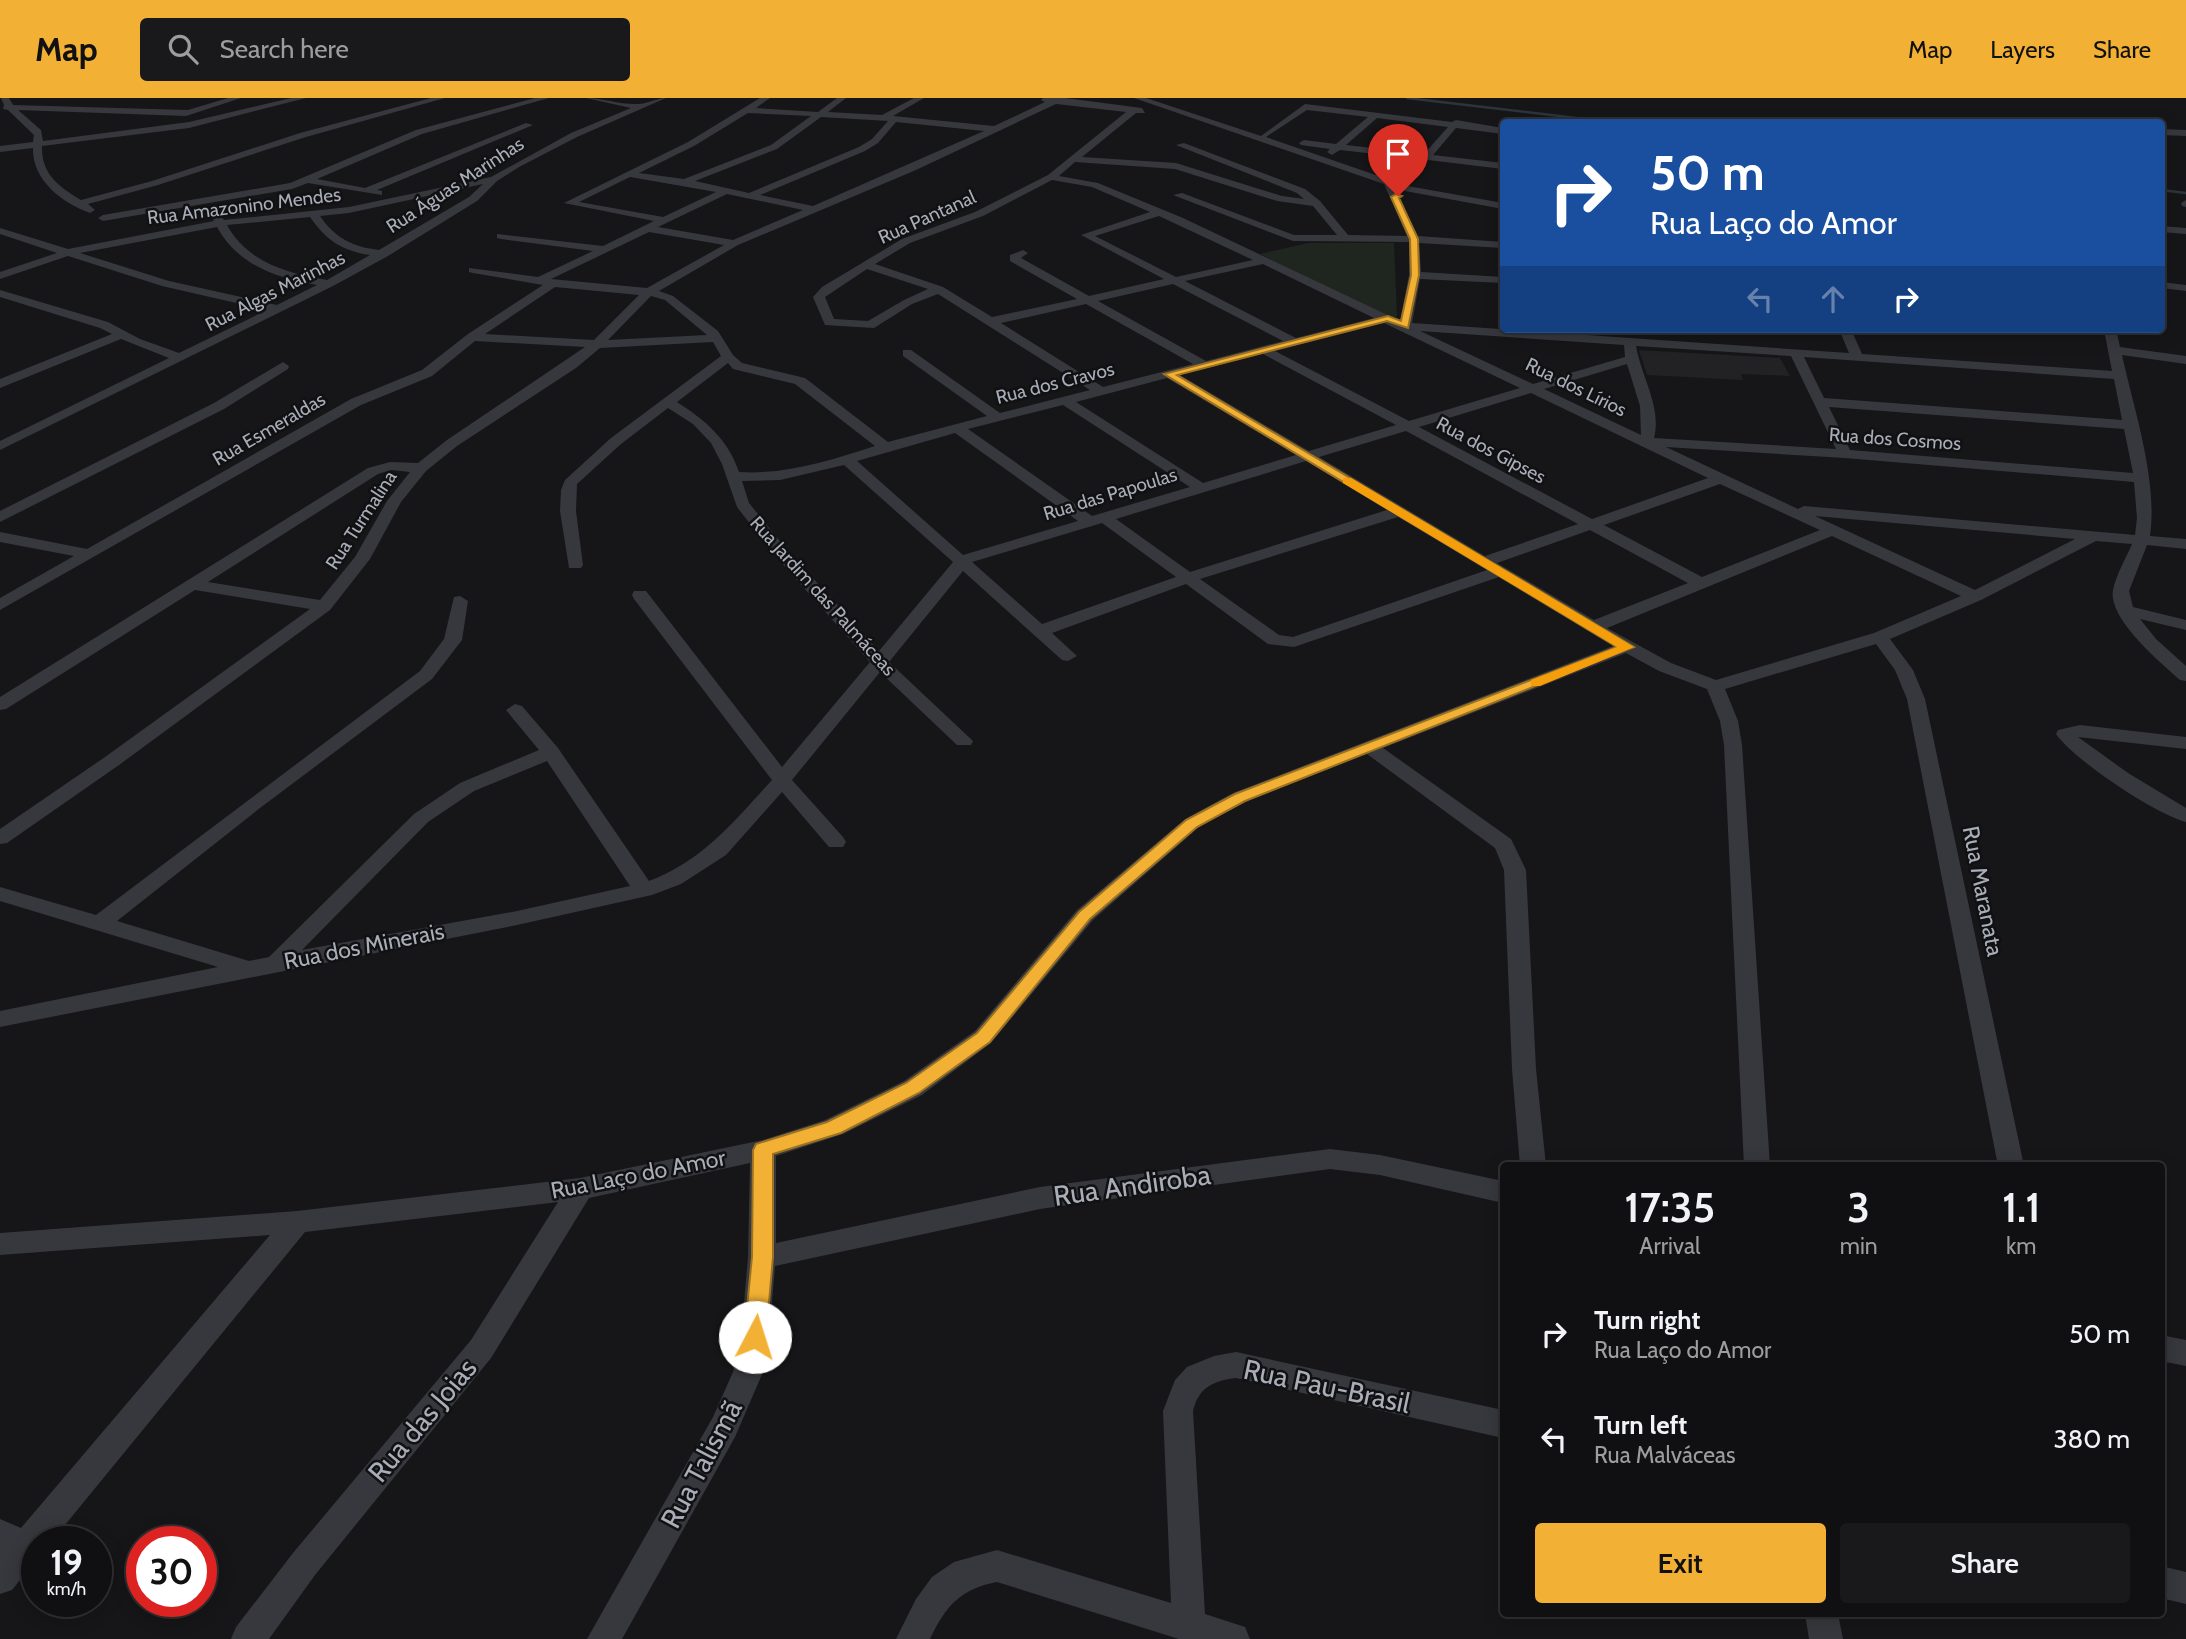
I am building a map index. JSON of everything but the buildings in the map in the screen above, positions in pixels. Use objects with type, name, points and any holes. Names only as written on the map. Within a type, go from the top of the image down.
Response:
[{"type":"street","points":[[103,135],[237,98]]},
{"type":"street","points":[[0,149],[189,125],[302,98]]},
{"type":"street","points":[[80,203],[145,187],[266,146],[441,98]]},
{"type":"street","points":[[103,218],[275,190],[308,180],[436,126],[545,98]]},
{"type":"street","points":[[590,98],[642,107]]},
{"type":"street","name":"Rua Águas Marinhas","points":[[384,254],[472,199],[494,179],[574,135],[662,98]]},
{"type":"street","points":[[663,220],[569,203],[691,144],[766,98]]},
{"type":"street","points":[[685,182],[774,147],[842,98]]},
{"type":"street","points":[[750,196],[862,149],[875,141],[889,119],[920,98]]},
{"type":"street","points":[[1138,98],[1391,184],[1412,184],[1500,200]]},
{"type":"street","points":[[1151,98],[1412,184],[1500,205]]},
{"type":"street","points":[[1039,100],[1178,112]]},
{"type":"street","name":"Rua Turmalina","points":[[0,838],[112,761],[324,606],[362,559],[394,501],[421,468],[452,443],[556,376],[597,344],[628,310],[649,292],[734,243],[913,168],[1056,100]]},
{"type":"street","points":[[4,104],[187,113]]},
{"type":"street","points":[[4,104],[28,120],[38,132],[38,164],[43,174],[57,189],[121,232]]},
{"type":"street","points":[[1265,135],[1304,107],[1456,123],[1500,130]]},
{"type":"street","points":[[745,110],[993,129]]},
{"type":"street","name":"Rua Pantanal","points":[[939,289],[908,302],[870,325],[854,326],[829,322],[820,302],[821,294],[906,242],[979,214],[1051,177],[1134,110]]},
{"type":"street","points":[[496,112],[507,117]]},
{"type":"street","points":[[376,115],[397,120]]},
{"type":"street","points":[[1327,156],[1376,115]]},
{"type":"street","points":[[518,121],[542,129]]},
{"type":"street","points":[[417,123],[436,126]]},
{"type":"street","points":[[1395,197],[1412,184],[1423,157],[1456,123]]},
{"type":"street","points":[[366,191],[529,125]]},
{"type":"street","points":[[554,132],[574,135]]},
{"type":"street","points":[[2165,132],[2186,133]]},
{"type":"street","points":[[1280,140],[1500,166]]},
{"type":"street","points":[[1181,145],[1294,187],[1316,203],[1345,238]]},
{"type":"street","points":[[1074,159],[1165,165],[1281,199],[1316,203]]},
{"type":"street","points":[[628,174],[685,182],[815,210]]},
{"type":"street","name":"Rua dos Lírios","points":[[1051,177],[1095,185],[1160,212],[1405,326],[1721,479],[1975,596]]},
{"type":"street","name":"Rua Amazonino Mendes","points":[[0,276],[121,232],[314,215],[494,179]]},
{"type":"street","points":[[308,180],[403,198]]},
{"type":"street","points":[[1391,184],[1388,186],[1391,195],[1395,197],[1414,239],[1415,275],[1405,326],[1500,330]]},
{"type":"street","name":"Rua Esmeraldas","points":[[0,605],[356,402],[427,373],[547,282],[603,249],[723,192]]},
{"type":"street","points":[[1178,195],[1256,222],[1287,236],[1414,239],[1500,245]]},
{"type":"street","points":[[210,201],[226,236],[238,250],[275,272],[329,284]]},
{"type":"street","points":[[1160,212],[1086,235],[1295,342]]},
{"type":"street","points":[[314,215],[328,237],[340,244],[384,254]]},
{"type":"street","points":[[649,229],[734,243]]},
{"type":"street","points":[[2165,229],[2186,231]]},
{"type":"street","points":[[0,231],[166,284],[280,309]]},
{"type":"street","points":[[501,236],[603,249]]},
{"type":"street","points":[[1023,253],[1014,259],[1205,365]]},
{"type":"street","name":"Rua Algas Marinhas","points":[[181,358],[384,254]]},
{"type":"street","points":[[992,321],[1262,261]]},
{"type":"street","points":[[866,265],[939,289],[1101,391]]},
{"type":"street","points":[[473,270],[547,282],[649,292],[669,298],[716,338],[728,357],[743,369],[800,381],[884,446]]},
{"type":"street","points":[[1415,275],[1500,280]]},
{"type":"street","points":[[2165,285],[2186,288]]},
{"type":"street","points":[[2165,290],[2186,293]]},
{"type":"street","points":[[0,293],[104,325],[181,358]]},
{"type":"street","name":"Rua dos Cravos","points":[[732,476],[770,477],[846,459],[884,446],[1388,318]]},
{"type":"street","points":[[1579,333],[1629,335],[1796,354],[2118,375]]},
{"type":"street","points":[[1847,333],[1857,357]]},
{"type":"street","points":[[2110,333],[2141,478],[2145,518],[2142,538],[2121,591],[2125,610],[2150,643],[2186,676]]},
{"type":"street","points":[[0,384],[122,334]]},
{"type":"street","points":[[1629,335],[1631,359],[1650,419],[1651,432],[1646,442]]},
{"type":"street","points":[[472,337],[597,344],[716,338]]},
{"type":"street","name":"Rua dos Gipses","points":[[1265,349],[1700,583]]},
{"type":"street","points":[[2113,350],[2186,360]]},
{"type":"street","points":[[907,353],[997,418]]},
{"type":"street","points":[[1796,354],[1845,454]]},
{"type":"street","points":[[575,565],[566,504],[570,483],[589,464],[728,357]]},
{"type":"street","points":[[0,446],[181,358]]},
{"type":"street","name":"Rua das Papoulas","points":[[963,560],[1631,359]]},
{"type":"street","points":[[0,517],[219,406],[283,366]]},
{"type":"street","points":[[1169,374],[1627,647],[1672,671],[1715,686],[1880,637],[1975,596],[2095,535]]},
{"type":"street","points":[[1064,400],[1201,488]]},
{"type":"street","name":"Rua Jardim das Palmáceas","points":[[668,402],[709,432],[724,452],[742,504],[879,662],[964,741]]},
{"type":"street","points":[[1818,402],[2128,425]]},
{"type":"street","points":[[957,428],[1188,578],[1274,640],[1294,642],[1314,636],[1501,571]]},
{"type":"street","name":"Rua dos Cosmos","points":[[1646,442],[1845,454],[2141,478]]},
{"type":"street","points":[[846,459],[963,560],[1068,656]]},
{"type":"street","points":[[0,705],[378,469],[390,466],[421,468]]},
{"type":"street","points":[[1486,561],[1721,479]]},
{"type":"street","points":[[1788,509],[2142,538],[2186,544]]},
{"type":"street","points":[[1040,631],[1188,578],[1400,511]]},
{"type":"street","points":[[1592,626],[1835,530]]},
{"type":"street","points":[[0,537],[88,554]]},
{"type":"street","points":[[782,780],[963,560]]},
{"type":"street","points":[[191,584],[324,606]]},
{"type":"street","points":[[640,595],[782,780],[836,842]]},
{"type":"street","points":[[102,922],[253,804],[426,676],[453,640],[460,601]]},
{"type":"street","points":[[2125,610],[2186,625]]},
{"type":"street","name":"Rua Maranata","points":[[1880,637],[1904,670],[1916,699],[2010,1162]]},
{"type":"street","name":"Rua Laço do Amor","points":[[0,1244],[297,1222],[580,1189],[763,1150],[834,1127],[913,1088],[983,1037],[1085,915],[1192,823],[1240,797],[1627,647]]},
{"type":"street","points":[[1715,686],[1729,721],[1733,745],[1757,1162]]},
{"type":"street","points":[[515,710],[551,752],[644,890]]},
{"type":"street","points":[[2186,743],[2108,733],[2068,732],[2066,736],[2130,783],[2186,816]]},
{"type":"street","points":[[1371,748],[1504,844],[1510,854],[1515,870],[1524,1069],[1534,1162]]},
{"type":"street","points":[[276,963],[421,818],[467,787],[551,752]]},
{"type":"street","name":"Rua dos Minerais","points":[[0,1019],[250,968],[517,918],[644,890],[674,879],[719,850],[782,780]]},
{"type":"street","points":[[0,894],[102,922],[250,968]]},
{"type":"street","name":"Rua Talismã","points":[[604,1639],[724,1427],[748,1372],[755,1337],[762,1257],[763,1150]]},
{"type":"street","name":"Rua Andiroba","points":[[762,1257],[1040,1198],[1330,1159],[1380,1165],[1500,1191]]},
{"type":"street","name":"Rua das Joias","points":[[247,1639],[304,1564],[481,1349],[580,1189]]},
{"type":"street","points":[[0,1578],[14,1541],[297,1222]]},
{"type":"street","points":[[2165,1349],[2186,1353]]},
{"type":"street","name":"Rua Pau-Brasil","points":[[1189,1626],[1178,1411],[1182,1391],[1195,1376],[1215,1368],[1236,1365],[1500,1423]]},
{"type":"street","points":[[919,1626],[941,1589],[960,1576],[979,1568],[997,1566],[1233,1639]]},
{"type":"street","points":[[2165,1583],[2186,1588]]},
{"type":"street","points":[[1822,1617],[1826,1639]]},
{"type":"shaded area","points":[[1308,243],[1394,243],[1397,317],[1388,317],[1260,254]]},
{"type":"shaded area","points":[[1639,350],[1780,358],[1790,376],[1741,374],[1743,380],[1647,375]]},
{"type":"waterway","points":[[1407,98],[1585,119]]},
{"type":"waterway","points":[[2165,190],[2186,193]]},
{"type":"slow traffic","points":[[1347,481],[1627,647],[1535,683]]},
{"type":"route","points":[[755,1337],[762,1257],[763,1150],[834,1127],[913,1088],[948,1064],[983,1037],[1085,915],[1192,823],[1240,797],[1627,647],[1169,374],[1388,318],[1405,326],[1415,275],[1414,239],[1395,197],[1398,196]]}]
